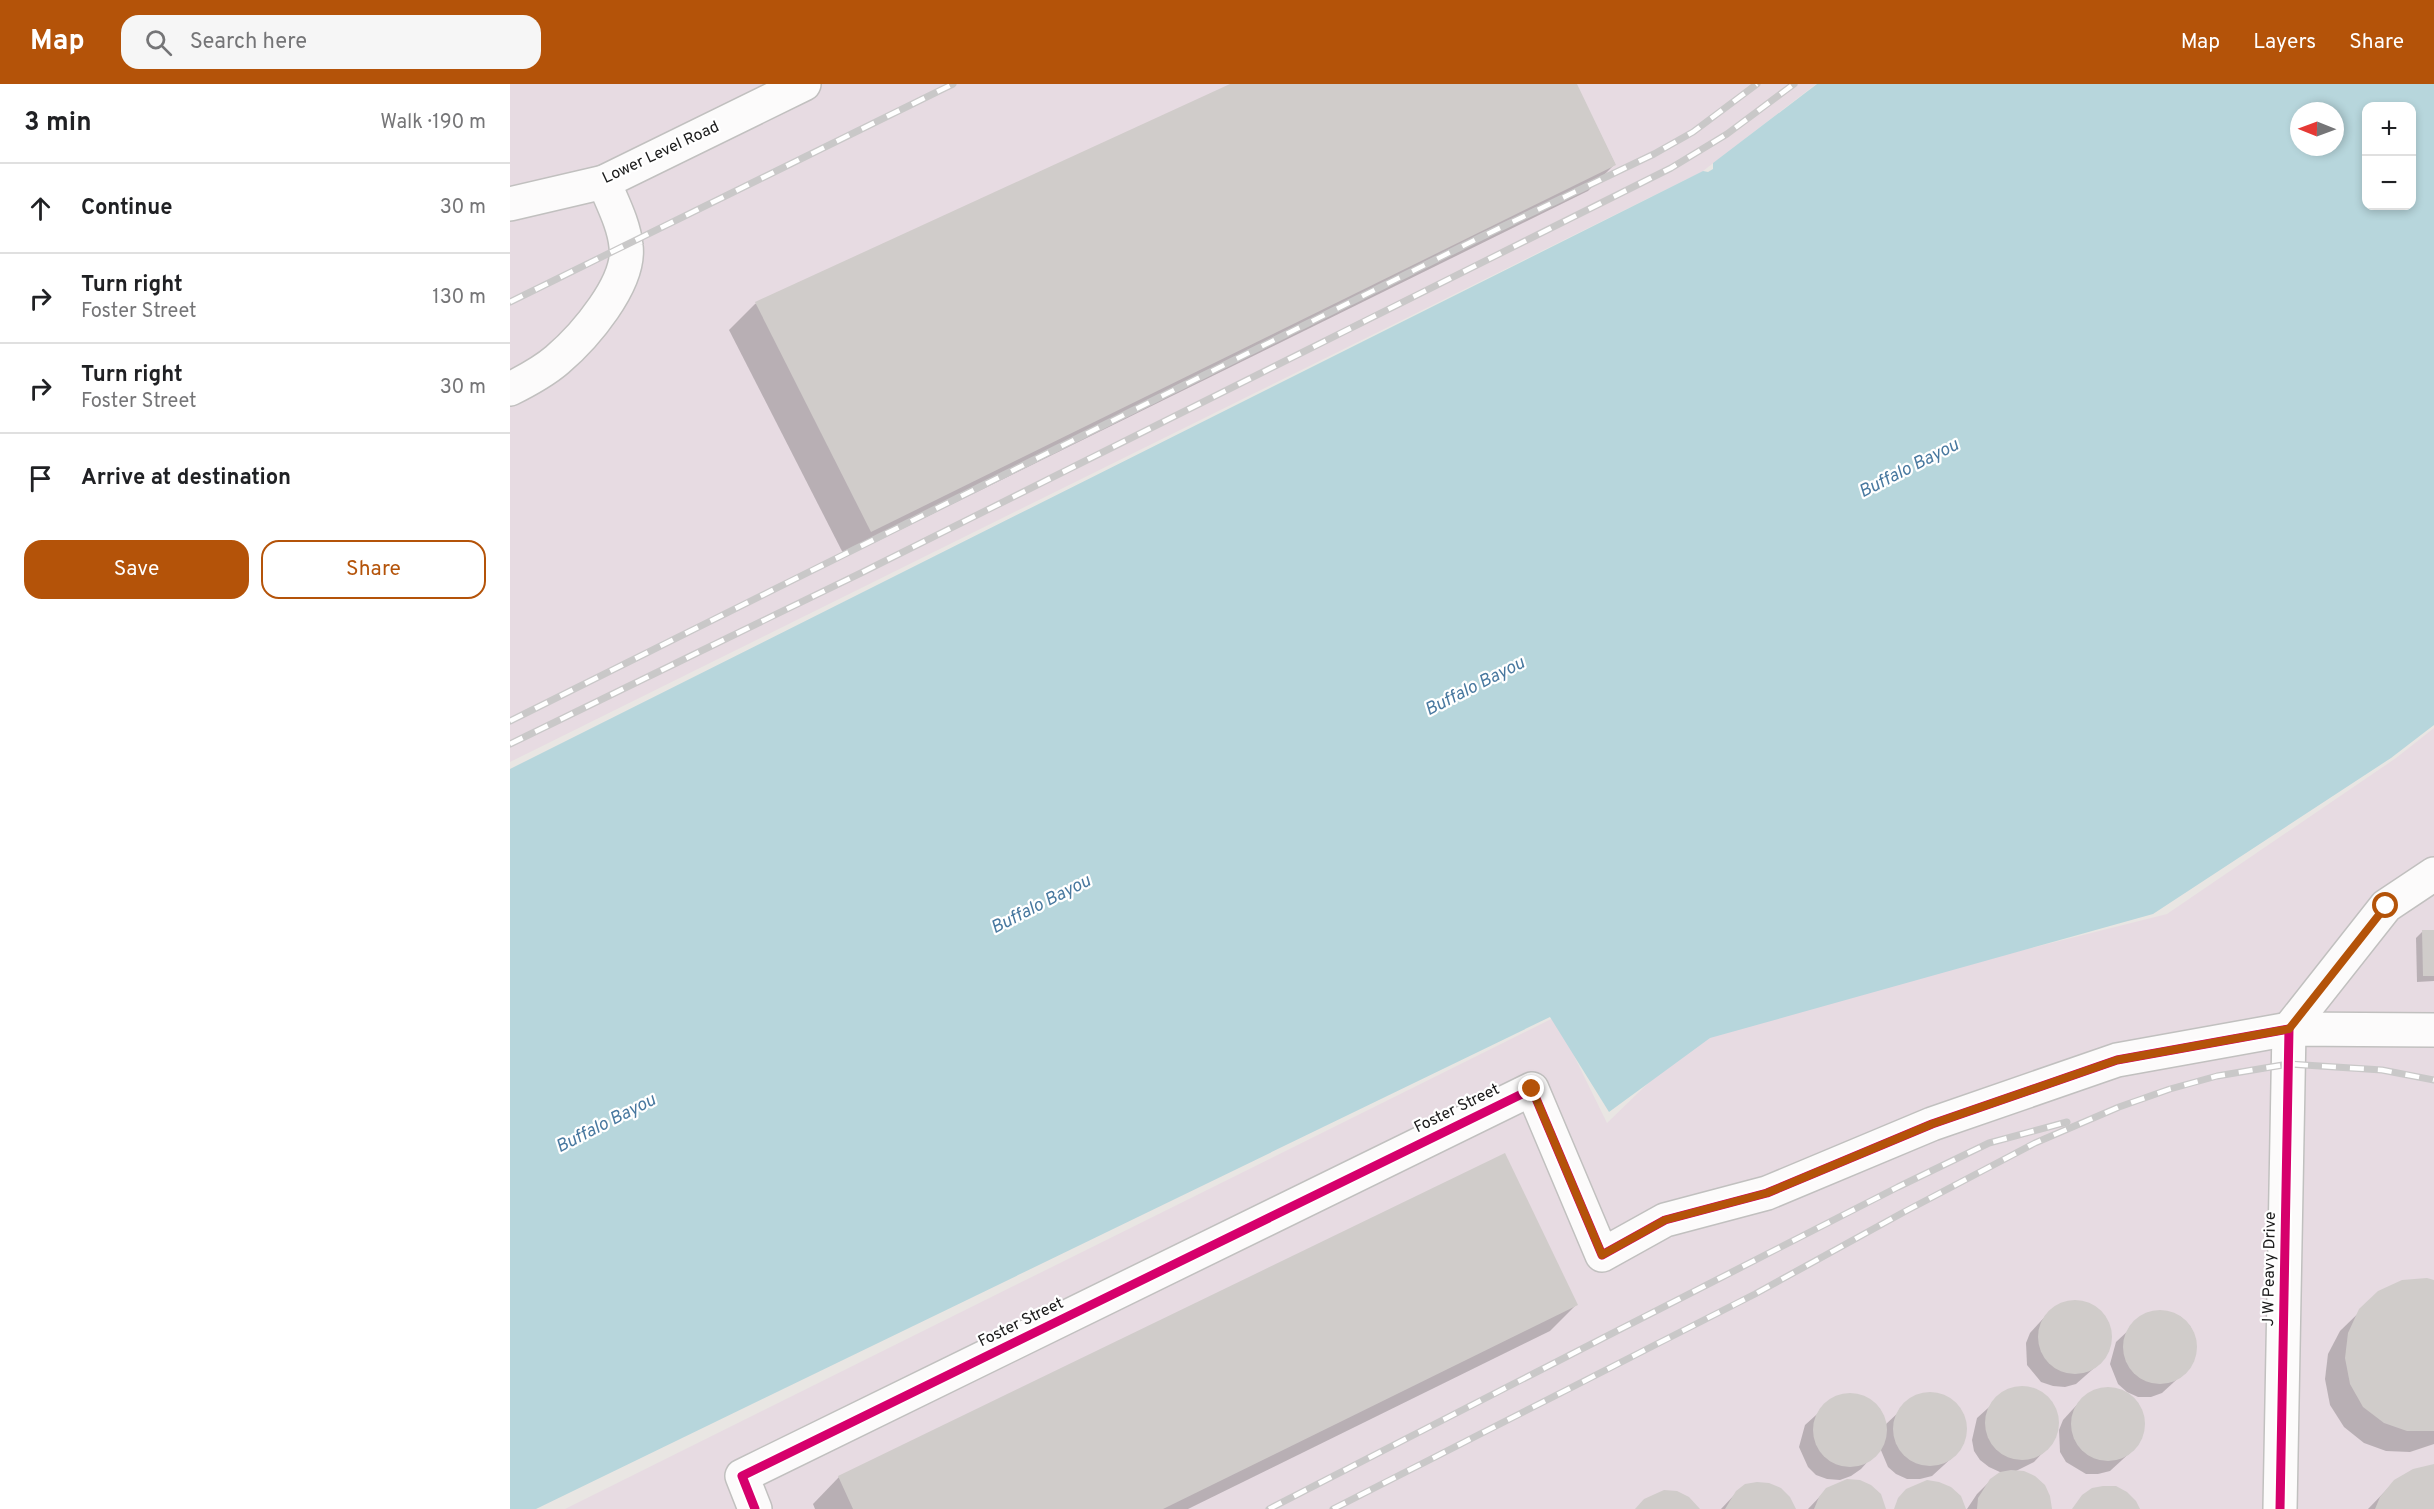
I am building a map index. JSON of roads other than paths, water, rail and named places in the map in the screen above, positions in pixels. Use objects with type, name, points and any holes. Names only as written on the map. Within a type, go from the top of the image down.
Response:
[{"type":"street","name":"Lower Level Road","points":[[511,203],[603,182],[804,84]]},
{"type":"street","points":[[510,388],[556,361],[583,334],[621,281],[625,269],[626,246],[603,182]]},
{"type":"street","points":[[2289,1029],[2386,906],[2434,874]]},
{"type":"street","points":[[2289,1029],[2434,1030]]},
{"type":"street","name":"Foster Street","points":[[755,1509],[742,1476],[1532,1089],[1602,1255],[1665,1220],[1767,1193],[1932,1124],[2117,1060],[2289,1029]]},
{"type":"street","name":"J W Peavy Drive","points":[[2280,1509],[2289,1029]]},
{"type":"water","name":"Buffalo Bayou","points":[[1817,84],[2434,84],[2434,725],[2391,758],[2153,914],[1710,1038],[1609,1112],[1550,1017],[536,1509],[510,1509],[510,769],[1703,171],[1708,172],[1713,169],[1713,163]]},
{"type":"railway","points":[[510,302],[953,84]]},
{"type":"railway","points":[[510,721],[1481,237],[1654,154],[1693,132],[1757,84]]},
{"type":"railway","points":[[510,744],[863,572],[1671,168],[1727,134],[1794,84]]},
{"type":"railway","points":[[1333,1509],[1755,1294],[2035,1143],[2119,1107],[2217,1076],[2289,1064],[2382,1070],[2434,1080]]},
{"type":"railway","points":[[1269,1509],[1898,1187],[1989,1143],[2067,1122]]}]
